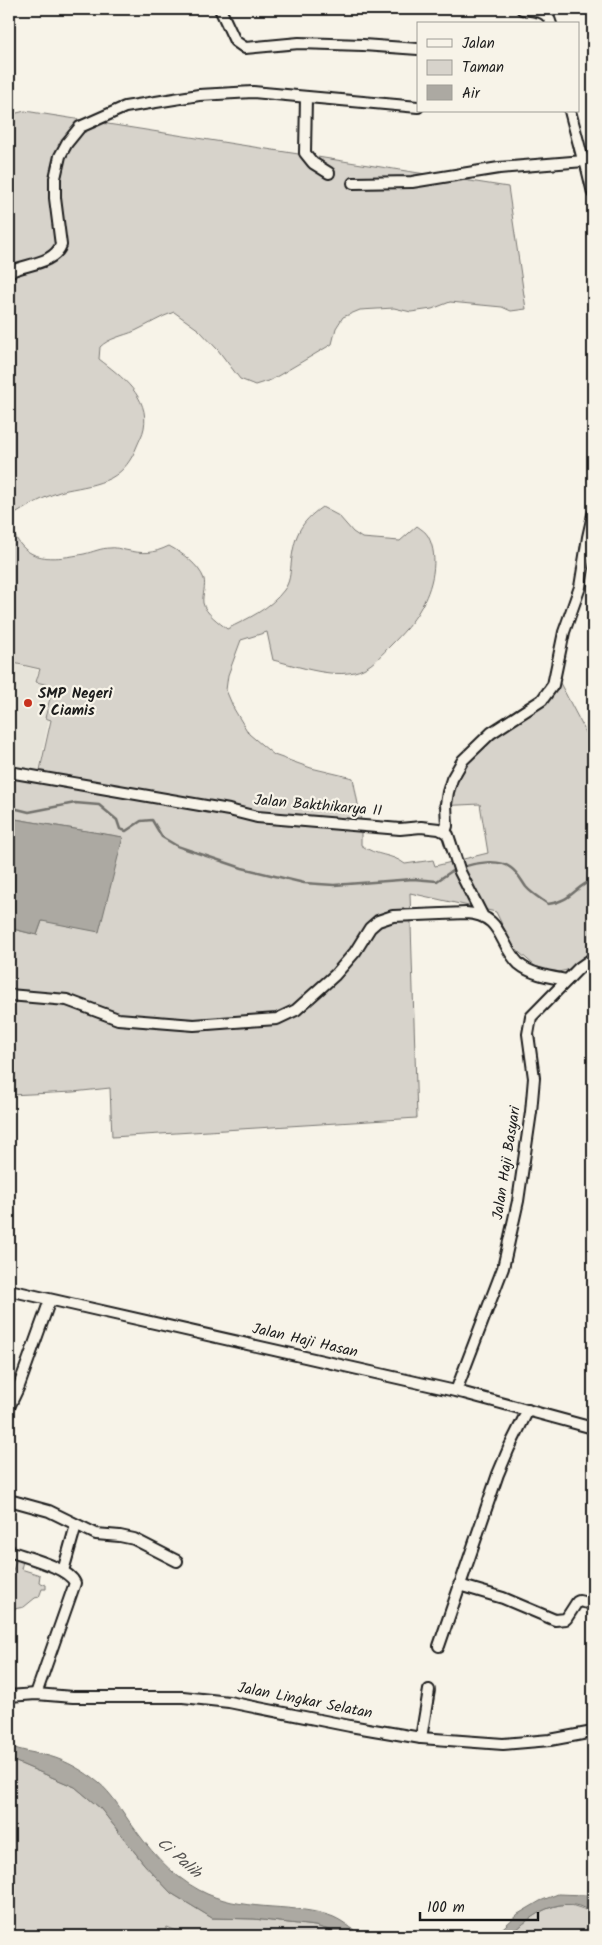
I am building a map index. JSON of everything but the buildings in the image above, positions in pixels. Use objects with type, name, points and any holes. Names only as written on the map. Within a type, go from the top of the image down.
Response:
[{"type":"street","points":[[220,9],[235,41],[245,48],[299,43],[417,49]]},
{"type":"street","points":[[522,9],[541,12],[549,16]]},
{"type":"street","points":[[9,272],[47,259],[59,251],[61,245],[55,198],[56,165],[67,143],[80,127],[125,107],[199,94],[253,92],[417,107]]},
{"type":"street","points":[[306,97],[305,153],[313,163],[329,173]]},
{"type":"street","points":[[570,112],[582,156],[588,161],[593,193]]},
{"type":"street","points":[[353,183],[412,182],[499,168],[588,161]]},
{"type":"street","points":[[567,980],[532,971],[519,963],[498,931],[482,915],[459,869],[446,832],[446,804],[452,779],[476,746],[491,733],[542,700],[553,685],[564,632],[580,587],[593,515]]},
{"type":"street","name":"Jalan Bakthikarya II","points":[[9,772],[228,810],[257,817],[400,829],[438,828],[446,832]]},
{"type":"street","points":[[9,995],[67,1000],[118,1019],[194,1025],[277,1020],[296,1010],[335,975],[355,952],[370,928],[378,921],[392,916],[466,913],[482,915]]},
{"type":"street","name":"Jalan Haji Basyari","points":[[456,1391],[503,1268],[518,1201],[534,1078],[528,1034],[529,1021],[579,968],[593,958]]},
{"type":"street","name":"Jalan Haji Hasan","points":[[9,1290],[456,1391],[593,1428]]},
{"type":"street","points":[[9,1407],[20,1386],[50,1300]]},
{"type":"street","points":[[439,1646],[498,1474],[508,1448],[528,1410]]},
{"type":"street","points":[[9,1500],[49,1511],[84,1530],[96,1534],[134,1539],[177,1561]]},
{"type":"street","points":[[63,1571],[76,1525]]},
{"type":"street","points":[[9,1551],[63,1571],[74,1579],[75,1584],[36,1694]]},
{"type":"street","points":[[459,1585],[503,1598],[555,1620],[566,1619],[577,1602],[593,1604]]},
{"type":"street","points":[[421,1738],[429,1690]]},
{"type":"street","name":"Jalan Lingkar Selatan","points":[[9,1696],[36,1694],[73,1697],[183,1697],[229,1702],[421,1738],[503,1744],[550,1740],[593,1732]]},
{"type":"shaded area","name":"SMP Negeri 7 Ciamis","points":[[9,663],[38,670],[35,683],[51,687],[44,719],[49,720],[38,774],[9,768]]},
{"type":"green space","points":[[25,111],[508,187],[526,309],[511,311],[502,307],[450,302],[432,309],[411,312],[394,308],[360,310],[343,317],[336,328],[332,344],[271,380],[255,385],[240,379],[218,350],[199,330],[174,312],[169,314],[135,331],[112,339],[100,347],[99,359],[132,388],[143,407],[145,417],[143,430],[135,451],[127,464],[111,478],[51,495],[9,518],[9,115]]},
{"type":"green space","points":[[322,507],[339,516],[353,532],[362,538],[400,541],[417,526],[428,536],[432,545],[434,563],[431,583],[417,614],[399,637],[371,664],[353,672],[342,674],[330,673],[273,660],[267,632],[241,640],[228,675],[226,690],[234,709],[249,734],[274,755],[311,768],[353,778],[361,820],[361,845],[405,864],[433,860],[435,866],[488,853],[480,804],[438,806],[460,760],[479,738],[505,716],[560,683],[593,746],[593,953],[567,970],[554,973],[535,966],[513,947],[496,912],[410,893],[417,1118],[112,1137],[110,1088],[9,1095],[9,928],[37,935],[42,921],[122,837],[9,818],[9,775],[38,779],[51,720],[45,718],[53,686],[36,682],[40,669],[9,662],[9,519],[20,544],[37,556],[47,558],[84,554],[112,548],[148,552],[158,551],[169,546],[194,564],[202,574],[204,579],[204,607],[227,629],[265,608],[284,590],[289,581],[292,555],[299,532],[308,519]]},
{"type":"green space","points":[[17,1559],[23,1561],[21,1569],[40,1575],[39,1582],[46,1585],[46,1589],[42,1589],[39,1597],[24,1607],[9,1610],[9,1581]]},
{"type":"green space","points":[[9,1759],[75,1787],[100,1808],[144,1864],[171,1893],[212,1918],[254,1919],[315,1926],[342,1936],[189,1936],[167,1927],[162,1936],[9,1936]]},
{"type":"green space","points":[[568,1904],[593,1912],[593,1936],[510,1936],[536,1914],[551,1907]]},
{"type":"water","points":[[9,818],[123,837],[99,932],[42,921],[37,935],[9,928]]},
{"type":"water","points":[[9,1746],[62,1761],[93,1779],[111,1796],[160,1860],[188,1884],[199,1890],[231,1902],[312,1911],[328,1915],[363,1936],[342,1936],[315,1926],[254,1919],[212,1918],[171,1893],[144,1864],[100,1808],[75,1787],[9,1759]]},
{"type":"water","points":[[558,1894],[586,1895],[593,1898],[593,1912],[581,1907],[559,1905],[538,1913],[510,1936],[494,1936],[518,1914],[540,1901]]},
{"type":"waterway","points":[[9,807],[29,812],[75,803],[99,805],[117,820],[120,829],[126,831],[141,821],[152,820],[162,837],[177,846],[242,868],[304,883],[334,885],[413,879],[437,881],[455,869]]},
{"type":"waterway","points":[[460,868],[486,862],[506,865],[516,872],[528,890],[548,904],[568,897],[581,886],[593,880]]},
{"type":"place","name":"SMP Negeri 7 Ciamis","points":[[28,703]]},
{"type":"water label","name":"Ci Palih","points":[[179,1858]]}]
